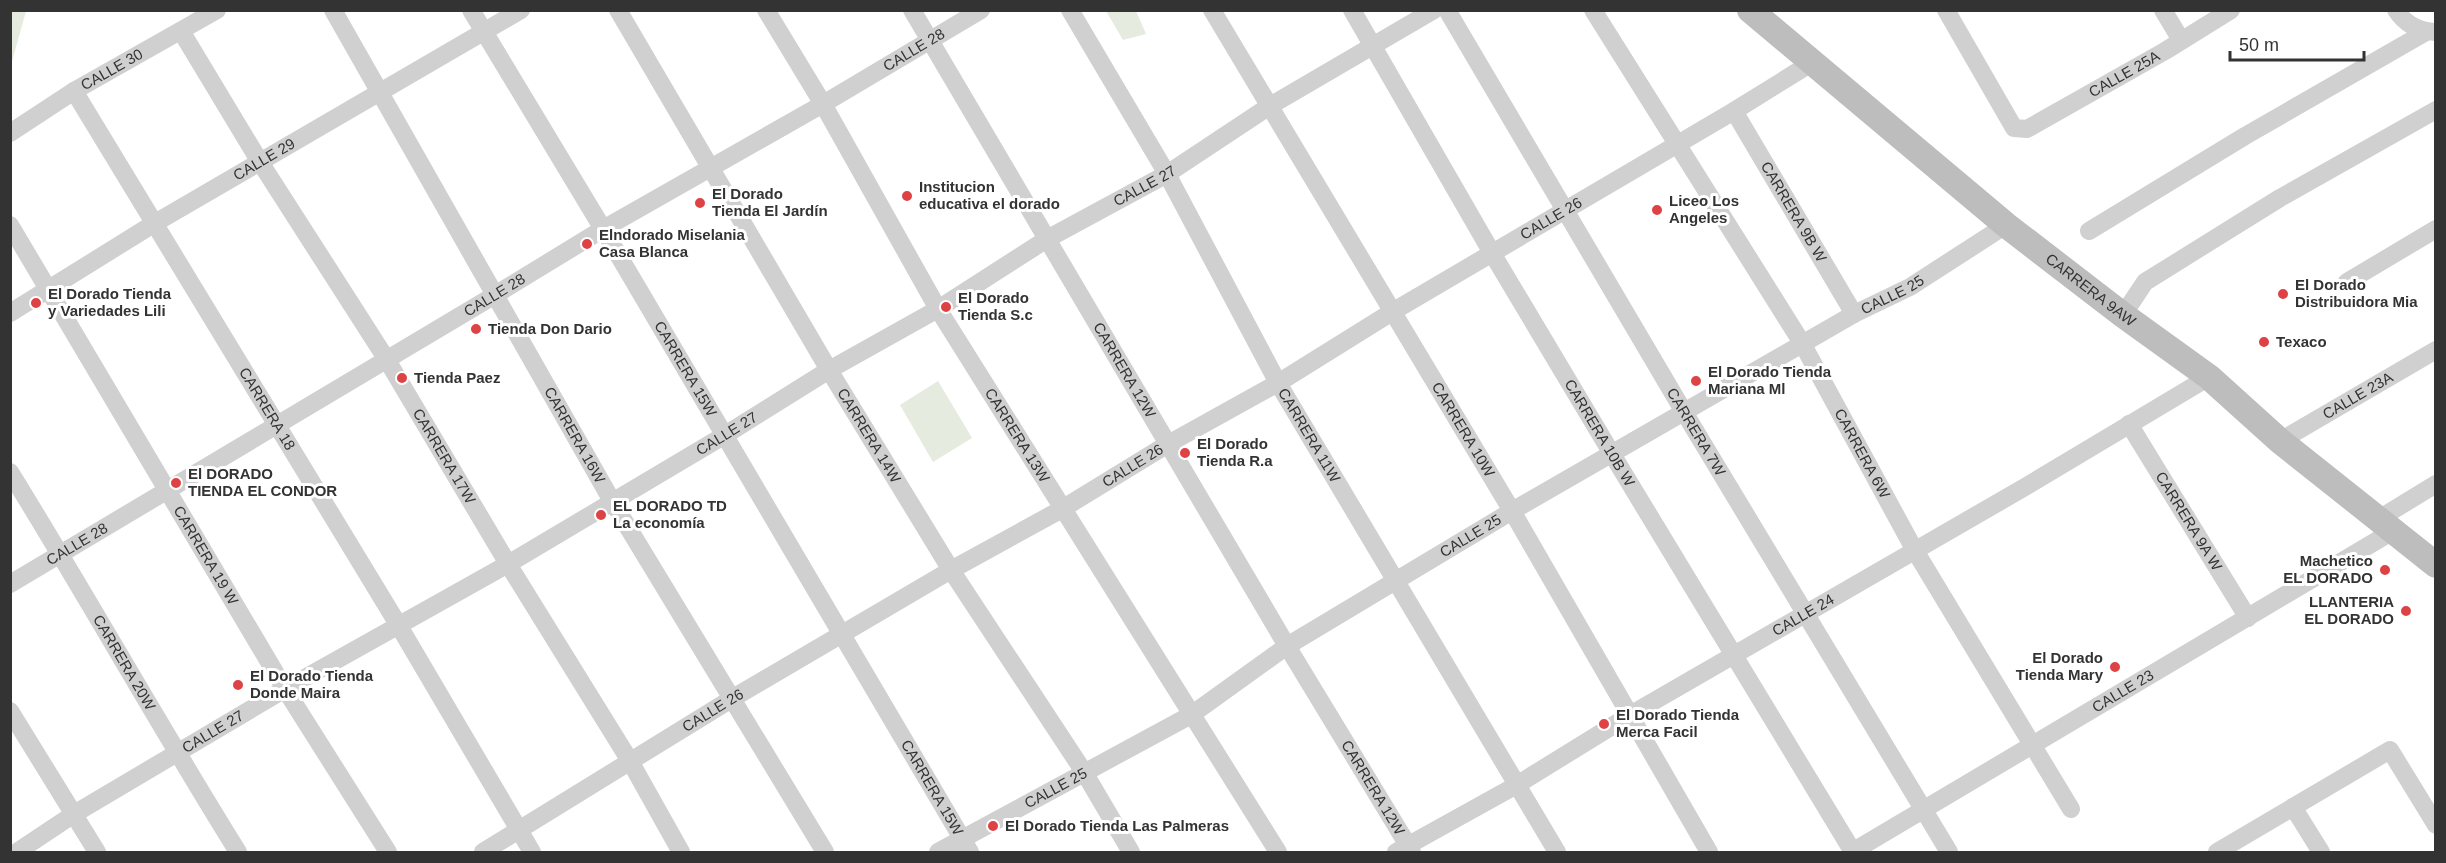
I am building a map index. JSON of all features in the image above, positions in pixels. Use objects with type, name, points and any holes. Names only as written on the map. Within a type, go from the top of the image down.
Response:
[{"type":"main road","name":"CARRERA 9AW","points":[[1750,10],[2006,225],[2123,315],[2209,377],[2280,441],[2436,565]]},
{"type":"street","name":"CALLE 30","points":[[10,133],[74,91],[217,10]]},
{"type":"street","name":"CARRERA 16W","points":[[333,10],[612,501],[825,852]]},
{"type":"street","name":"CARRERA 15W","points":[[471,10],[482,32],[603,229],[725,435],[966,846]]},
{"type":"street","name":"CALLE 29","points":[[10,313],[155,223],[520,10]]},
{"type":"street","name":"CARRERA 14W","points":[[618,10],[829,370],[951,570],[1084,772],[1131,852]]},
{"type":"street","name":"CARRERA 13W","points":[[766,10],[823,104],[938,309],[1278,852]]},
{"type":"street","name":"CARRERA 12W","points":[[912,10],[1405,850]]},
{"type":"street","name":"CALLE 28","points":[[10,584],[278,426],[603,229],[823,104],[981,10]]},
{"type":"street","name":"CARRERA 11W","points":[[1070,10],[1167,174],[1278,383],[1515,786],[1557,852]]},
{"type":"street","name":"CARRERA 10W","points":[[1212,10],[1512,512],[1709,852]]},
{"type":"street","name":"CARRERA 10B W","points":[[1352,10],[1492,253],[1853,852]]},
{"type":"street","name":"CALLE 27","points":[[17,852],[74,814],[285,689],[508,564],[725,435],[829,370],[938,309],[1047,239],[1167,174],[1268,107],[1434,10]]},
{"type":"street","name":"CARRERA 7W","points":[[1447,10],[1684,412],[1948,852]]},
{"type":"street","name":"CARRERA 6W","points":[[1593,10],[1802,343],[1914,549],[2070,809]]},
{"type":"street","name":"CALLE 25A","points":[[1946,10],[2014,128],[2027,129],[2231,10]]},
{"type":"street","points":[[2163,10],[2181,40]]},
{"type":"street","points":[[2396,10],[2410,25],[2431,32]]},
{"type":"street","name":"CARRERA 17W","points":[[182,31],[260,162],[387,360],[508,564],[630,761],[681,852]]},
{"type":"street","points":[[2089,231],[2245,136],[2431,32]]},
{"type":"street","name":"CALLE 26","points":[[483,852],[733,698],[951,570],[1062,509],[1168,444],[1278,383],[1392,312],[1813,62]]},
{"type":"street","name":"CARRERA 18","points":[[74,91],[399,626],[532,852]]},
{"type":"street","points":[[2123,315],[2145,282],[2280,198],[2436,110]]},
{"type":"street","name":"CARRERA 9B W","points":[[1734,111],[1854,314]]},
{"type":"street","name":"CARRERA 19 W","points":[[10,225],[285,689],[388,852]]},
{"type":"street","name":"CALLE 25","points":[[938,852],[966,846],[1084,772],[1191,715],[1287,646],[1802,343],[1854,314],[1910,287],[2006,225]]},
{"type":"street","points":[[2347,282],[2436,229]]},
{"type":"street","name":"CALLE 23A","points":[[2280,441],[2436,350]]},
{"type":"street","name":"CALLE 24","points":[[1405,850],[1734,654],[2209,377]]},
{"type":"street","name":"CARRERA 9A W","points":[[2129,424],[2248,618]]},
{"type":"street","name":"CARRERA 20W","points":[[10,472],[61,554],[176,754],[238,852]]},
{"type":"street","name":"CALLE 23","points":[[1853,852],[2248,618],[2385,526],[2436,484]]},
{"type":"street","points":[[10,711],[97,852]]},
{"type":"street","points":[[2217,852],[2390,750],[2436,825]]},
{"type":"street","points":[[2293,807],[2321,852]]},
{"type":"shaded area","points":[[10,11],[26,11],[11,65]]},
{"type":"shaded area","points":[[1106,11],[1136,11],[1146,34],[1123,40]]},
{"type":"shaded area","points":[[938,381],[972,438],[933,462],[900,405]]},
{"type":"place","name":"Institucion educativa el dorado","points":[[907,196]]},
{"type":"place","name":"El Dorado Tienda El Jardín","points":[[700,203]]},
{"type":"place","name":"Liceo Los Angeles","points":[[1657,210]]},
{"type":"place","name":"Elndorado Miselania Casa Blanca","points":[[587,244]]},
{"type":"place","name":"El Dorado Distribuidora Mia","points":[[2283,294]]},
{"type":"place","name":"El Dorado Tienda y Variedades Lili","points":[[36,303]]},
{"type":"place","name":"El Dorado Tienda S.c","points":[[946,307]]},
{"type":"place","name":"Tienda Don Dario","points":[[476,329]]},
{"type":"place","name":"Texaco","points":[[2264,342]]},
{"type":"place","name":"Tienda Paez","points":[[402,378]]},
{"type":"place","name":"El Dorado Tienda Mariana Ml","points":[[1696,381]]},
{"type":"place","name":"El Dorado Tienda R.a","points":[[1185,453]]},
{"type":"place","name":"El DORADO TIENDA EL CONDOR","points":[[176,483]]},
{"type":"place","name":"EL DORADO TD La economía","points":[[601,515]]},
{"type":"place","name":"Machetico EL DORADO","points":[[2385,570]]},
{"type":"place","name":"LLANTERIA EL DORADO","points":[[2406,611]]},
{"type":"place","name":"El Dorado Tienda Mary","points":[[2115,667]]},
{"type":"place","name":"El Dorado Tienda Donde Maira","points":[[238,685]]},
{"type":"place","name":"El Dorado Tienda Merca Facil","points":[[1604,724]]},
{"type":"place","name":"El Dorado Tienda Las Palmeras","points":[[993,826]]}]
